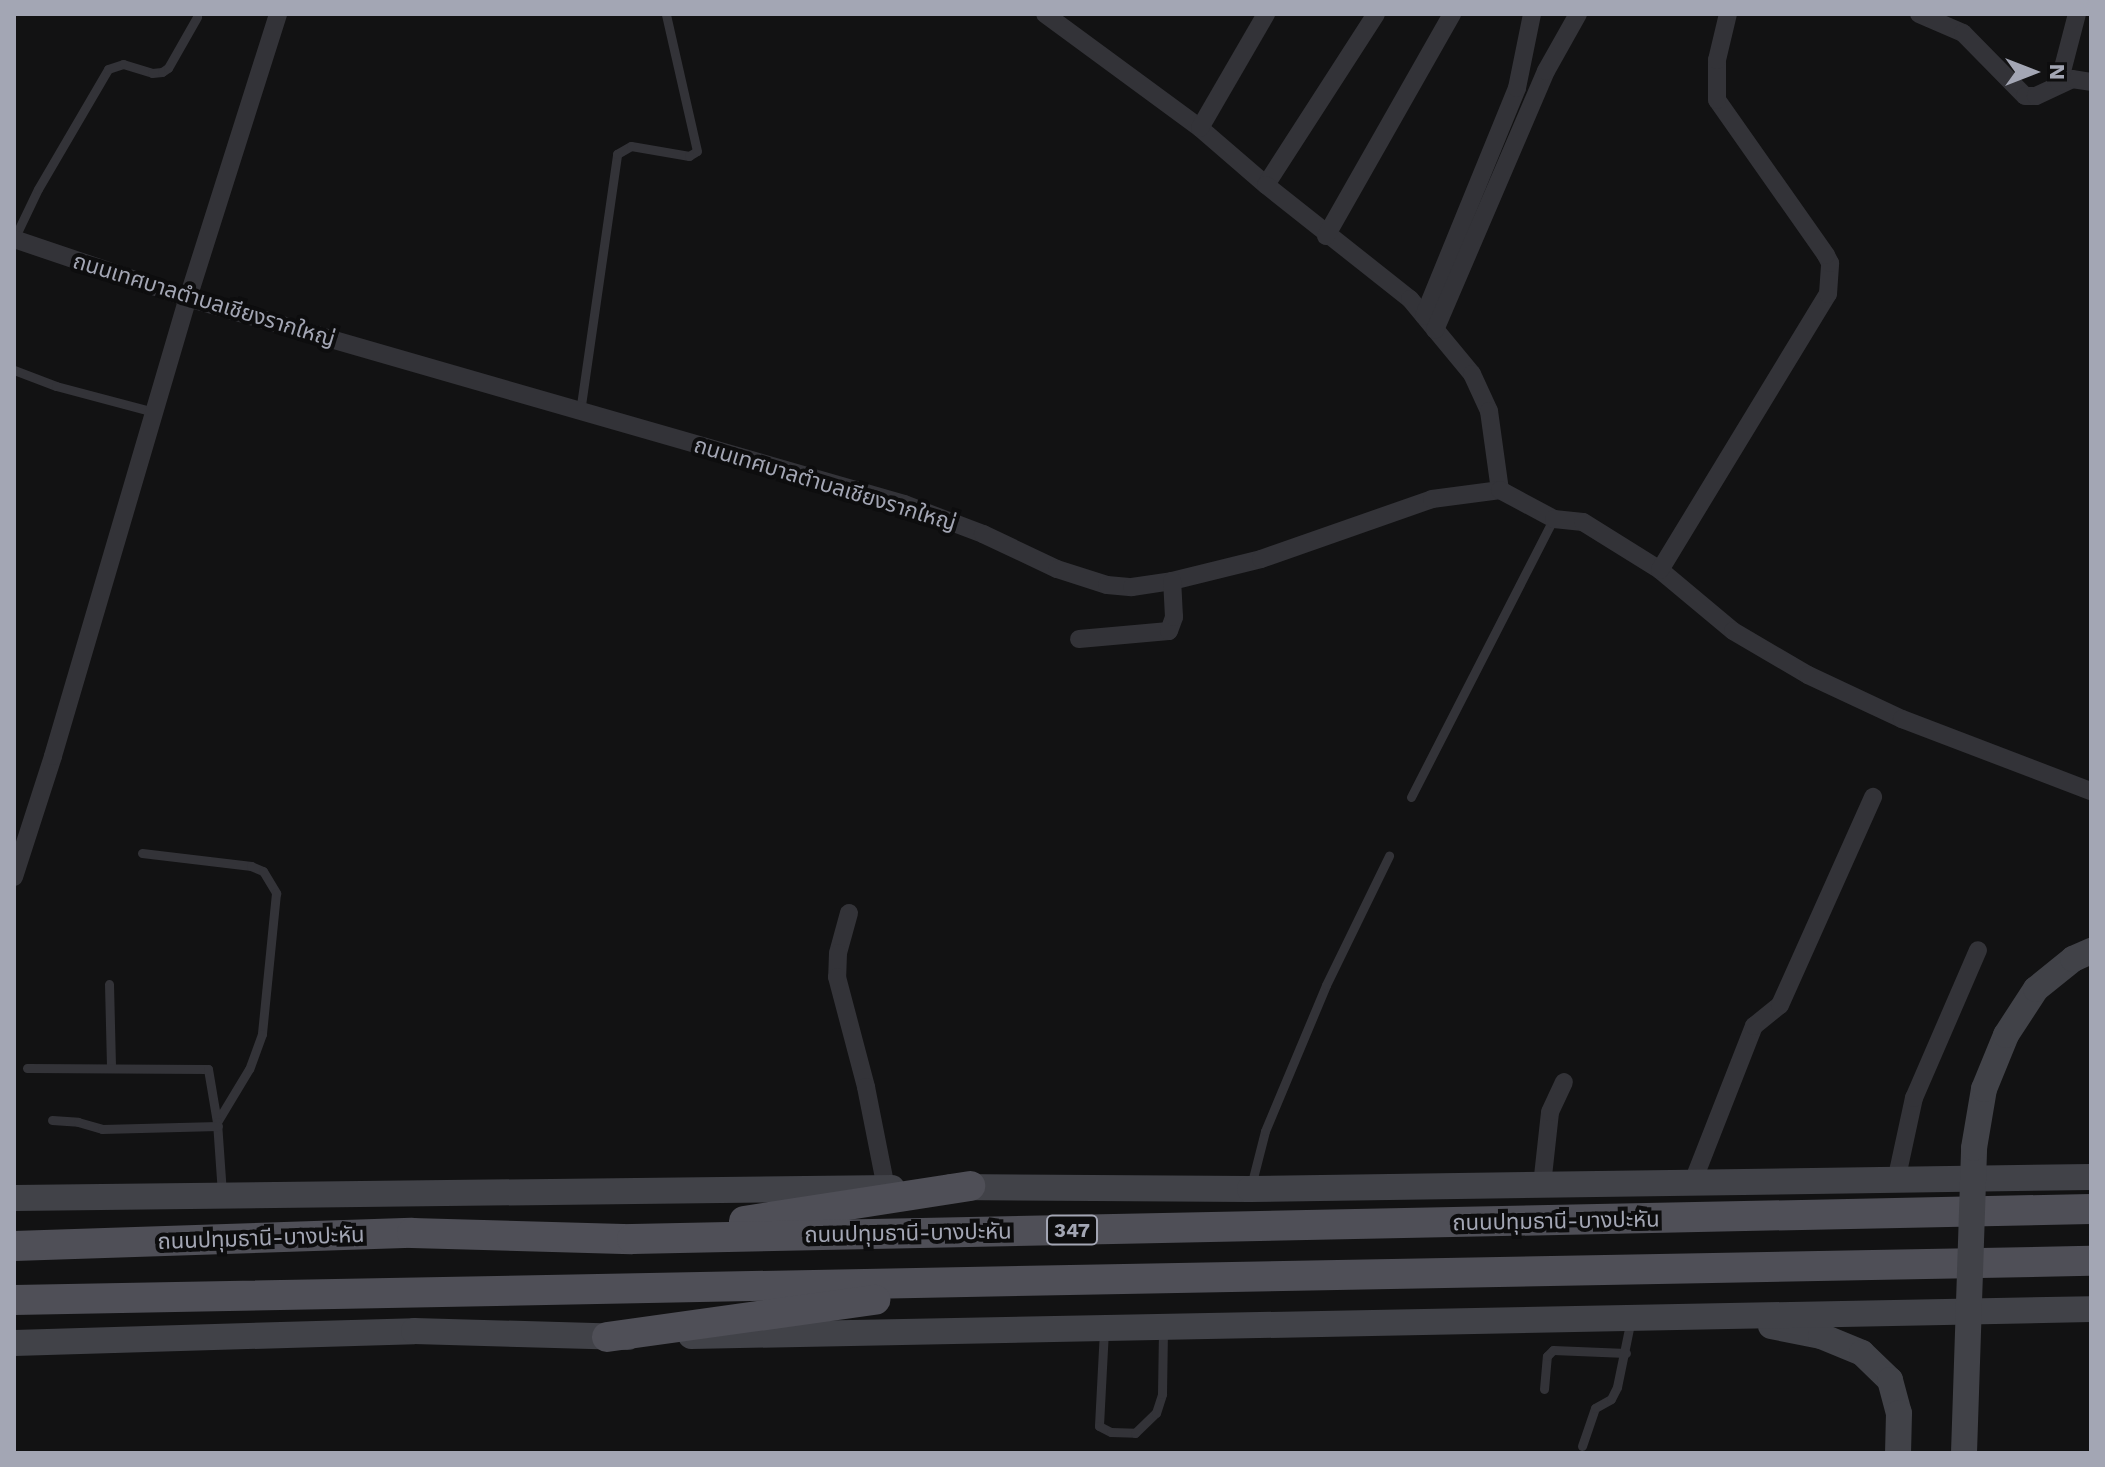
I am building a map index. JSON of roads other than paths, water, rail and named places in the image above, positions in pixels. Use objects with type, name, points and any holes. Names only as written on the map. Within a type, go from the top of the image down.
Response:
[{"type":"main road","points":[[1964,1453],[1974,1148],[1984,1089],[2006,1035],[2036,989],[2073,959],[2091,951]]},
{"type":"main road","name":"347","points":[[14,1198],[970,1186],[1250,1189],[2091,1177]]},
{"type":"main road","points":[[632,1239],[970,1186]]},
{"type":"main road","name":"ถนนปทุมธานี-บางปะหัน","points":[[14,1246],[412,1233],[632,1239],[2091,1209]]},
{"type":"main road","points":[[14,1300],[2091,1261]]},
{"type":"main road","points":[[607,1337],[1003,1282]]},
{"type":"main road","points":[[14,1343],[414,1331],[607,1337],[1163,1329],[2091,1309]]},
{"type":"main road","points":[[1701,1318],[1760,1323],[1821,1336],[1862,1353],[1890,1380],[1899,1413],[1898,1453]]},
{"type":"street","points":[[15,870],[188,298],[278,14]]},
{"type":"street","points":[[1045,14],[1200,128],[1326,236],[1410,299],[1482,392],[1489,411],[1500,490],[1554,519],[1583,522],[1660,570],[1733,631],[1808,675],[1902,719],[2091,791]]},
{"type":"street","points":[[1200,128],[1266,14]]},
{"type":"street","points":[[1266,185],[1376,14]]},
{"type":"street","points":[[1326,236],[1452,14]]},
{"type":"street","points":[[1429,323],[1517,88],[1532,14]]},
{"type":"street","points":[[1429,323],[1546,71],[1578,14]]},
{"type":"street","points":[[1660,570],[1828,294],[1830,263],[1826,255],[1717,100],[1717,60],[1728,14]]},
{"type":"street","points":[[1919,14],[1936,18],[1963,33],[2025,96],[2036,96],[2059,83],[2076,79],[2091,82]]},
{"type":"street","points":[[2059,83],[2077,14]]},
{"type":"street","name":"ถนนเทศบาลตำบลเชียงรากใหญ่","points":[[14,239],[188,298],[904,504],[983,534],[1057,569],[1107,585],[1132,587],[1172,581],[1261,559],[1432,499],[1500,490]]},
{"type":"street","points":[[1079,639],[1169,631],[1174,617],[1172,581]]},
{"type":"street","points":[[1692,1184],[1754,1026],[1780,1005],[1873,797]]},
{"type":"street","points":[[849,913],[838,953],[837,977],[866,1087],[886,1188]]},
{"type":"street","points":[[1896,1181],[1914,1098],[1978,950]]},
{"type":"street","points":[[1542,1185],[1550,1112],[1564,1082]]},
{"type":"lane","points":[[580,412],[617,154],[631,146],[689,156],[697,151],[666,14]]},
{"type":"lane","points":[[14,239],[38,189],[108,69],[123,64],[152,73],[162,72],[168,68],[197,17]]},
{"type":"lane","points":[[14,370],[56,386],[154,412]]},
{"type":"lane","points":[[1411,797],[1554,519]]},
{"type":"lane","points":[[142,853],[251,866],[263,871],[276,893],[262,1034],[249,1069],[218,1124]]},
{"type":"lane","points":[[1250,1189],[1265,1131],[1289,1072],[1326,985],[1389,856]]},
{"type":"lane","points":[[109,984],[111,1067]]},
{"type":"lane","points":[[27,1068],[208,1069],[218,1124],[222,1193]]},
{"type":"lane","points":[[52,1120],[67,1120],[102,1129],[218,1124]]},
{"type":"lane","points":[[1582,1446],[1595,1408],[1611,1399],[1617,1387],[1631,1319]]},
{"type":"lane","points":[[1104,1330],[1099,1426],[1111,1432],[1135,1433],[1156,1413],[1162,1394],[1163,1329]]},
{"type":"lane","points":[[1544,1389],[1547,1356],[1553,1350],[1626,1353]]}]
